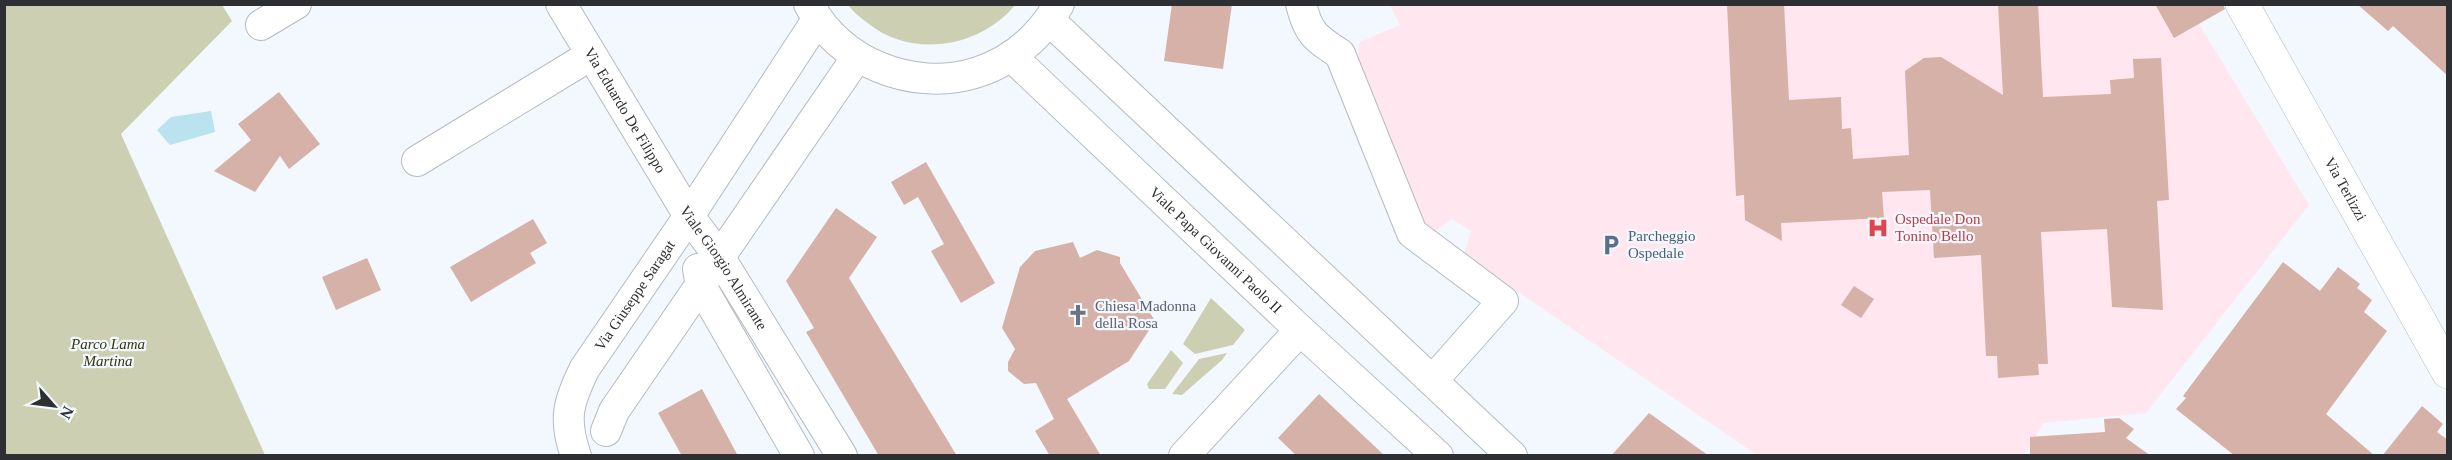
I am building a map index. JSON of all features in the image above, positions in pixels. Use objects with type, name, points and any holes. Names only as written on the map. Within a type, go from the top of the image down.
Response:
[{"type":"main road","name":"Via Terlizzi","points":[[2242,4],[2448,372]]},
{"type":"street","points":[[261,25],[296,4]]},
{"type":"street","name":"Via Eduardo De Filippo","points":[[561,4],[689,216]]},
{"type":"street","points":[[1301,4],[1306,26],[1320,42],[1340,54],[1412,233],[1503,301],[1433,380]]},
{"type":"street","points":[[813,12],[835,40],[857,57],[894,73],[934,79],[974,73],[1011,56],[1032,40],[1054,12],[1512,456]]},
{"type":"street","name":"Via Giuseppe Saragat","points":[[568,427],[572,395],[585,368],[689,216],[813,12]]},
{"type":"street","points":[[417,161],[591,55]]},
{"type":"street","name":"Viale Papa Giovanni Paolo II","points":[[1011,56],[1300,330],[1431,449],[1457,404]]},
{"type":"street","points":[[568,427],[610,443],[614,411],[857,57]]},
{"type":"street","name":"Viale Giorgio Almirante","points":[[689,216],[720,258],[842,456]]},
{"type":"street","name":"Viale Giorgio Almirante","points":[[689,216],[701,286],[799,456]]},
{"type":"street","points":[[1184,456],[1300,330]]},
{"type":"street","points":[[568,427],[576,456]]},
{"type":"shaded area","name":"Ospedale Don Tonino Bello","points":[[1390,5],[2216,5],[2220,12],[2199,24],[2309,205],[2146,413],[2044,423],[2024,455],[1757,455],[1464,255],[1471,231],[1452,219],[1432,234],[1421,226],[1356,66],[1360,42],[1400,25]]},
{"type":"green space","name":"Parco Lama Martina","points":[[4,5],[222,5],[232,21],[121,134],[265,455],[5,455]]},
{"type":"green space","points":[[848,5],[1015,5],[984,31],[965,39],[926,44],[906,42],[887,35],[863,20]]},
{"type":"green space","points":[[1211,298],[1245,330],[1233,345],[1195,354],[1183,344]]},
{"type":"green space","points":[[1171,350],[1183,363],[1165,389],[1149,389],[1147,384]]},
{"type":"green space","points":[[1227,353],[1182,395],[1172,394],[1199,359]]},
{"type":"water","points":[[211,111],[215,132],[170,145],[157,130],[171,117]]},
{"type":"building","points":[[1172,4],[1232,4],[1223,69],[1164,61]]},
{"type":"building","points":[[1727,4],[1784,4],[1789,100],[1841,97],[1842,129],[1851,128],[1853,159],[1909,155],[1905,71],[1924,58],[1941,57],[2003,95],[1998,4],[2038,4],[2043,97],[2111,94],[2110,80],[2134,78],[2133,59],[2161,58],[2169,200],[2157,201],[2163,310],[2112,307],[2107,229],[2041,232],[2048,364],[2038,364],[2039,375],[1998,378],[1997,356],[1986,356],[1981,255],[1934,258],[1930,190],[1882,192],[1884,218],[1781,223],[1782,241],[1745,220],[1744,195],[1736,196]]},
{"type":"building","points":[[2155,4],[2223,4],[2225,9],[2174,38]]},
{"type":"building","points":[[2357,4],[2448,4],[2448,76],[2393,26],[2388,31]]},
{"type":"building","points":[[279,92],[320,144],[289,169],[280,156],[255,192],[214,171],[251,140],[238,124]]},
{"type":"building","points":[[926,162],[995,283],[961,303],[931,251],[944,244],[918,197],[904,205],[891,182]]},
{"type":"building","points":[[836,208],[877,237],[849,278],[957,456],[879,456],[806,332],[814,328],[786,281]]},
{"type":"building","points":[[533,219],[547,243],[530,253],[536,263],[471,302],[450,267]]},
{"type":"building","name":"Chiesa Madonna della Rosa","points":[[1073,242],[1080,258],[1097,250],[1120,257],[1120,263],[1155,321],[1129,361],[1067,399],[1101,456],[1050,456],[1035,431],[1054,419],[1036,383],[1024,384],[1008,371],[1008,362],[1015,349],[1002,328],[1020,267],[1035,251]]},
{"type":"building","points":[[367,258],[381,290],[336,310],[322,277]]},
{"type":"building","points":[[2283,262],[2320,291],[2338,267],[2360,284],[2357,288],[2372,300],[2364,312],[2387,331],[2326,414],[2375,456],[2235,456],[2176,409],[2186,398],[2183,396]]},
{"type":"building","points":[[1854,286],[1874,299],[1861,318],[1841,305]]},
{"type":"building","points":[[702,389],[738,456],[682,456],[658,413]]},
{"type":"building","points":[[1319,394],[1385,456],[1297,456],[1278,438]]},
{"type":"building","points":[[2422,406],[2443,424],[2437,432],[2448,440],[2448,456],[2382,456]]},
{"type":"building","points":[[1649,413],[1709,456],[1611,456]]},
{"type":"building","points":[[2119,418],[2134,429],[2126,438],[2151,456],[2030,456],[2030,437],[2105,432],[2104,419]]},
{"type":"place","name":"Ospedale Don Tonino Bello","points":[[1878,228]]},
{"type":"place","name":"Parcheggio Ospedale","points":[[1611,245]]},
{"type":"place","name":"Chiesa Madonna della Rosa","points":[[1078,315]]}]
